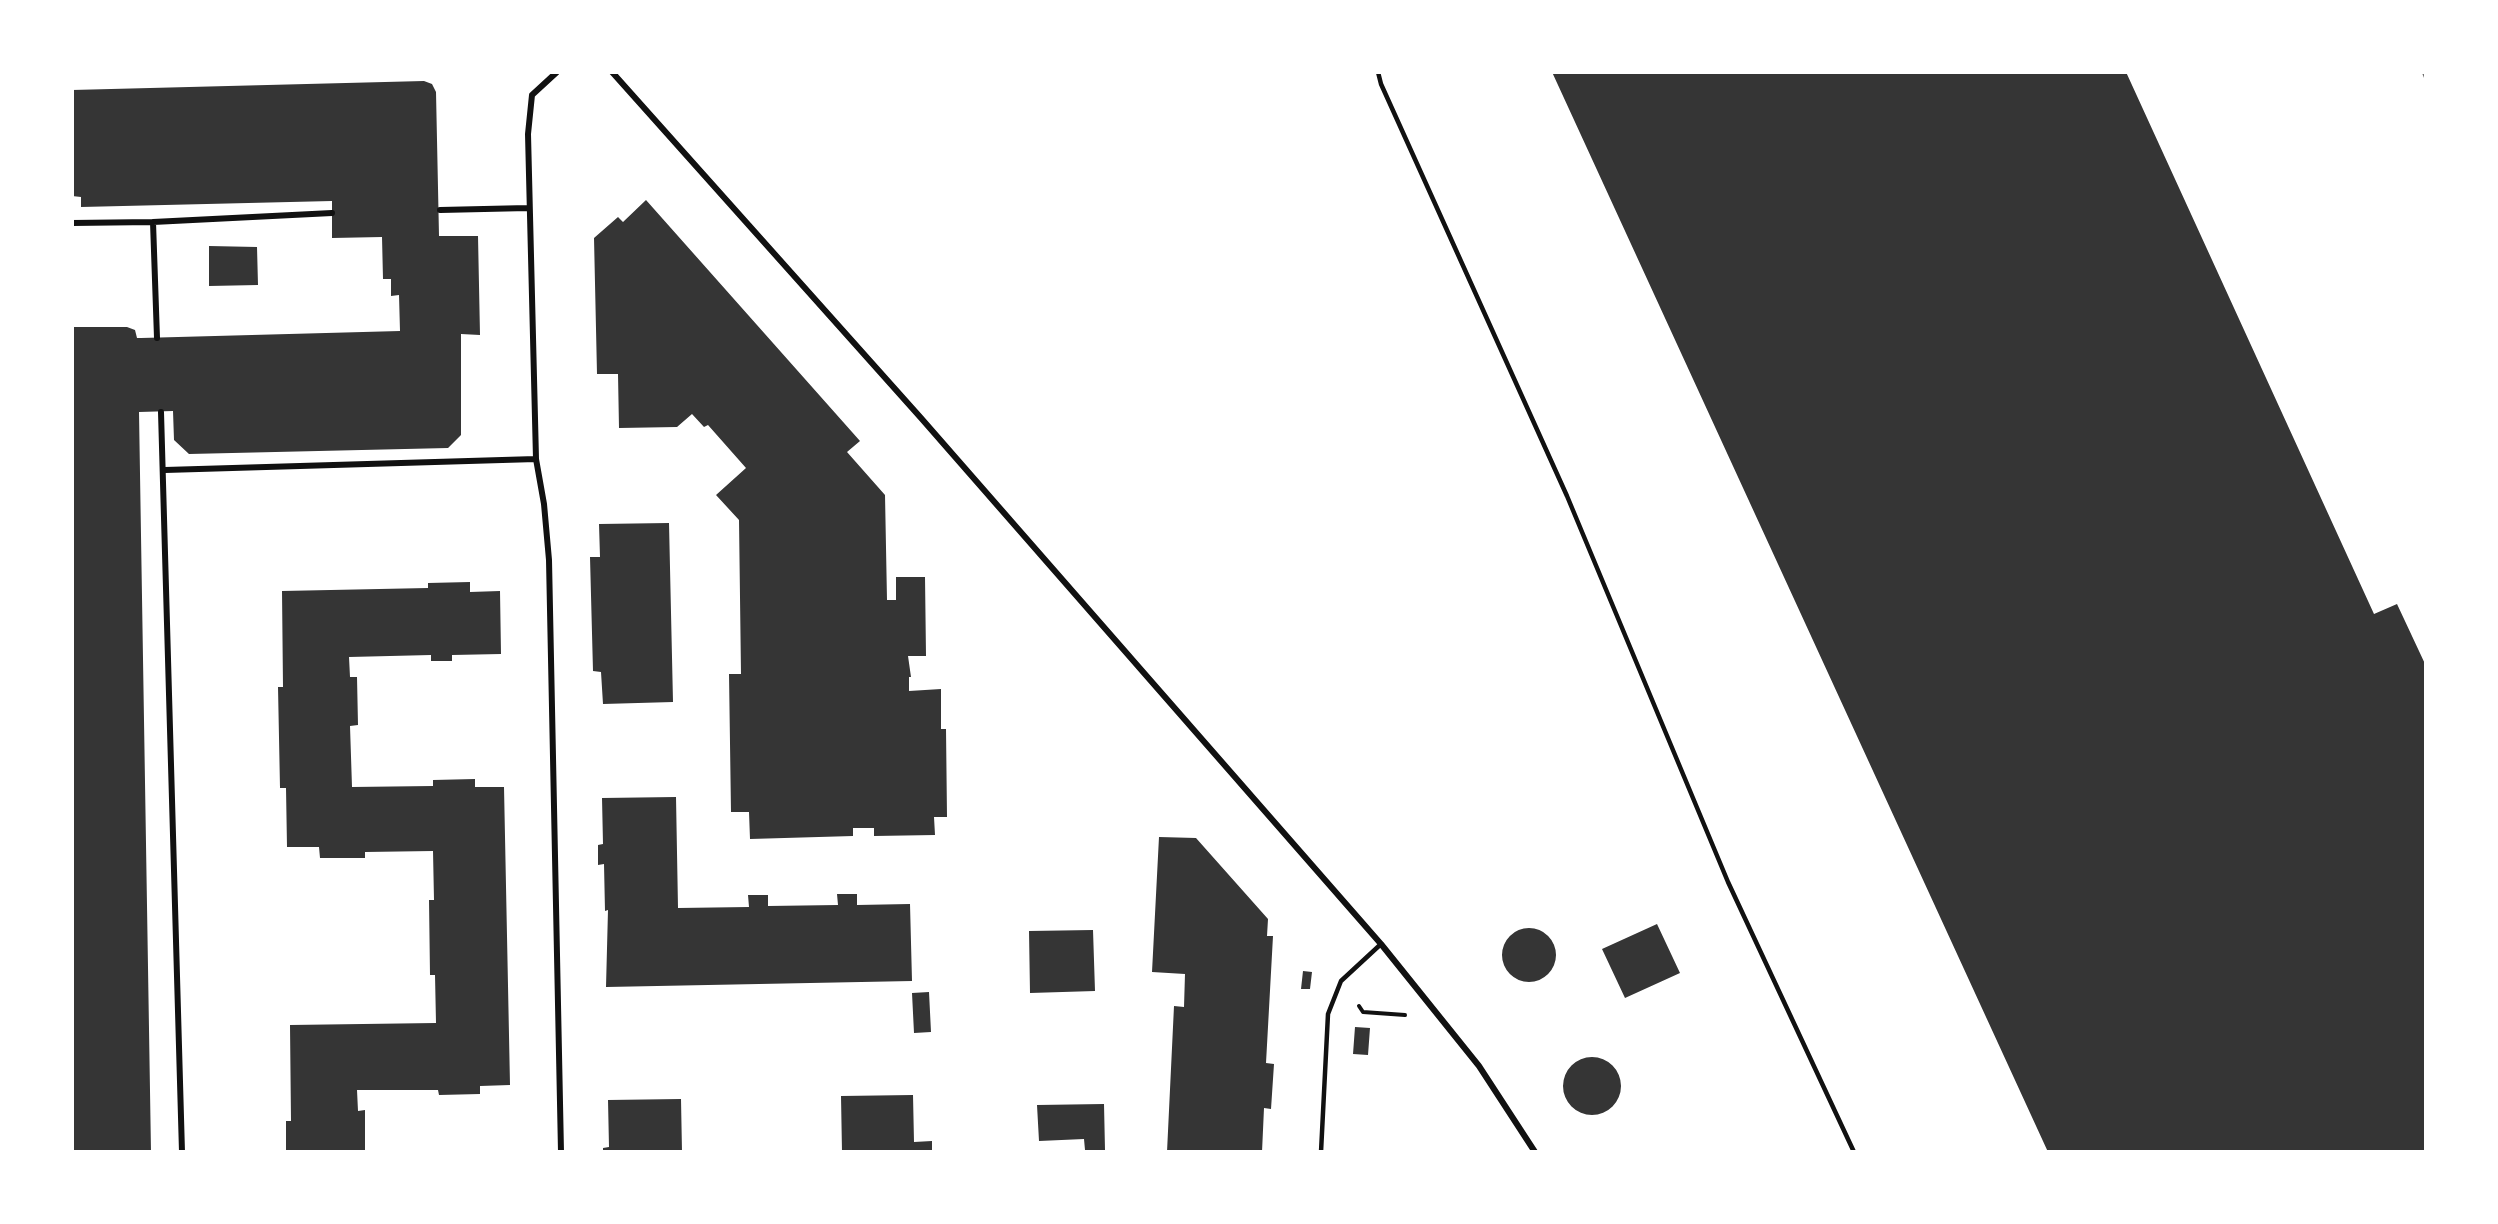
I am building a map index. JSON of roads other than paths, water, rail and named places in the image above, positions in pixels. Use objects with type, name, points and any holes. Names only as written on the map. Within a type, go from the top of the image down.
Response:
[{"type":"street","points":[[557,72],[532,95],[528,134],[528,208],[536,459],[544,504],[549,561],[561,1152]]},
{"type":"street","points":[[612,72],[914,410],[1381,944],[1479,1066],[1535,1152]]},
{"type":"street","points":[[440,210],[528,208]]},
{"type":"street","points":[[72,223],[153,222],[332,213]]},
{"type":"street","points":[[153,222],[157,338]]},
{"type":"street","points":[[161,412],[165,470],[182,1152]]},
{"type":"street","points":[[165,470],[536,459]]},
{"type":"lane","points":[[1378,72],[1381,84],[1567,496],[1728,882],[1854,1152]]},
{"type":"lane","points":[[1321,1152],[1328,1014],[1341,981],[1381,944]]},
{"type":"railway","points":[[2424,72],[2426,77]]}]
